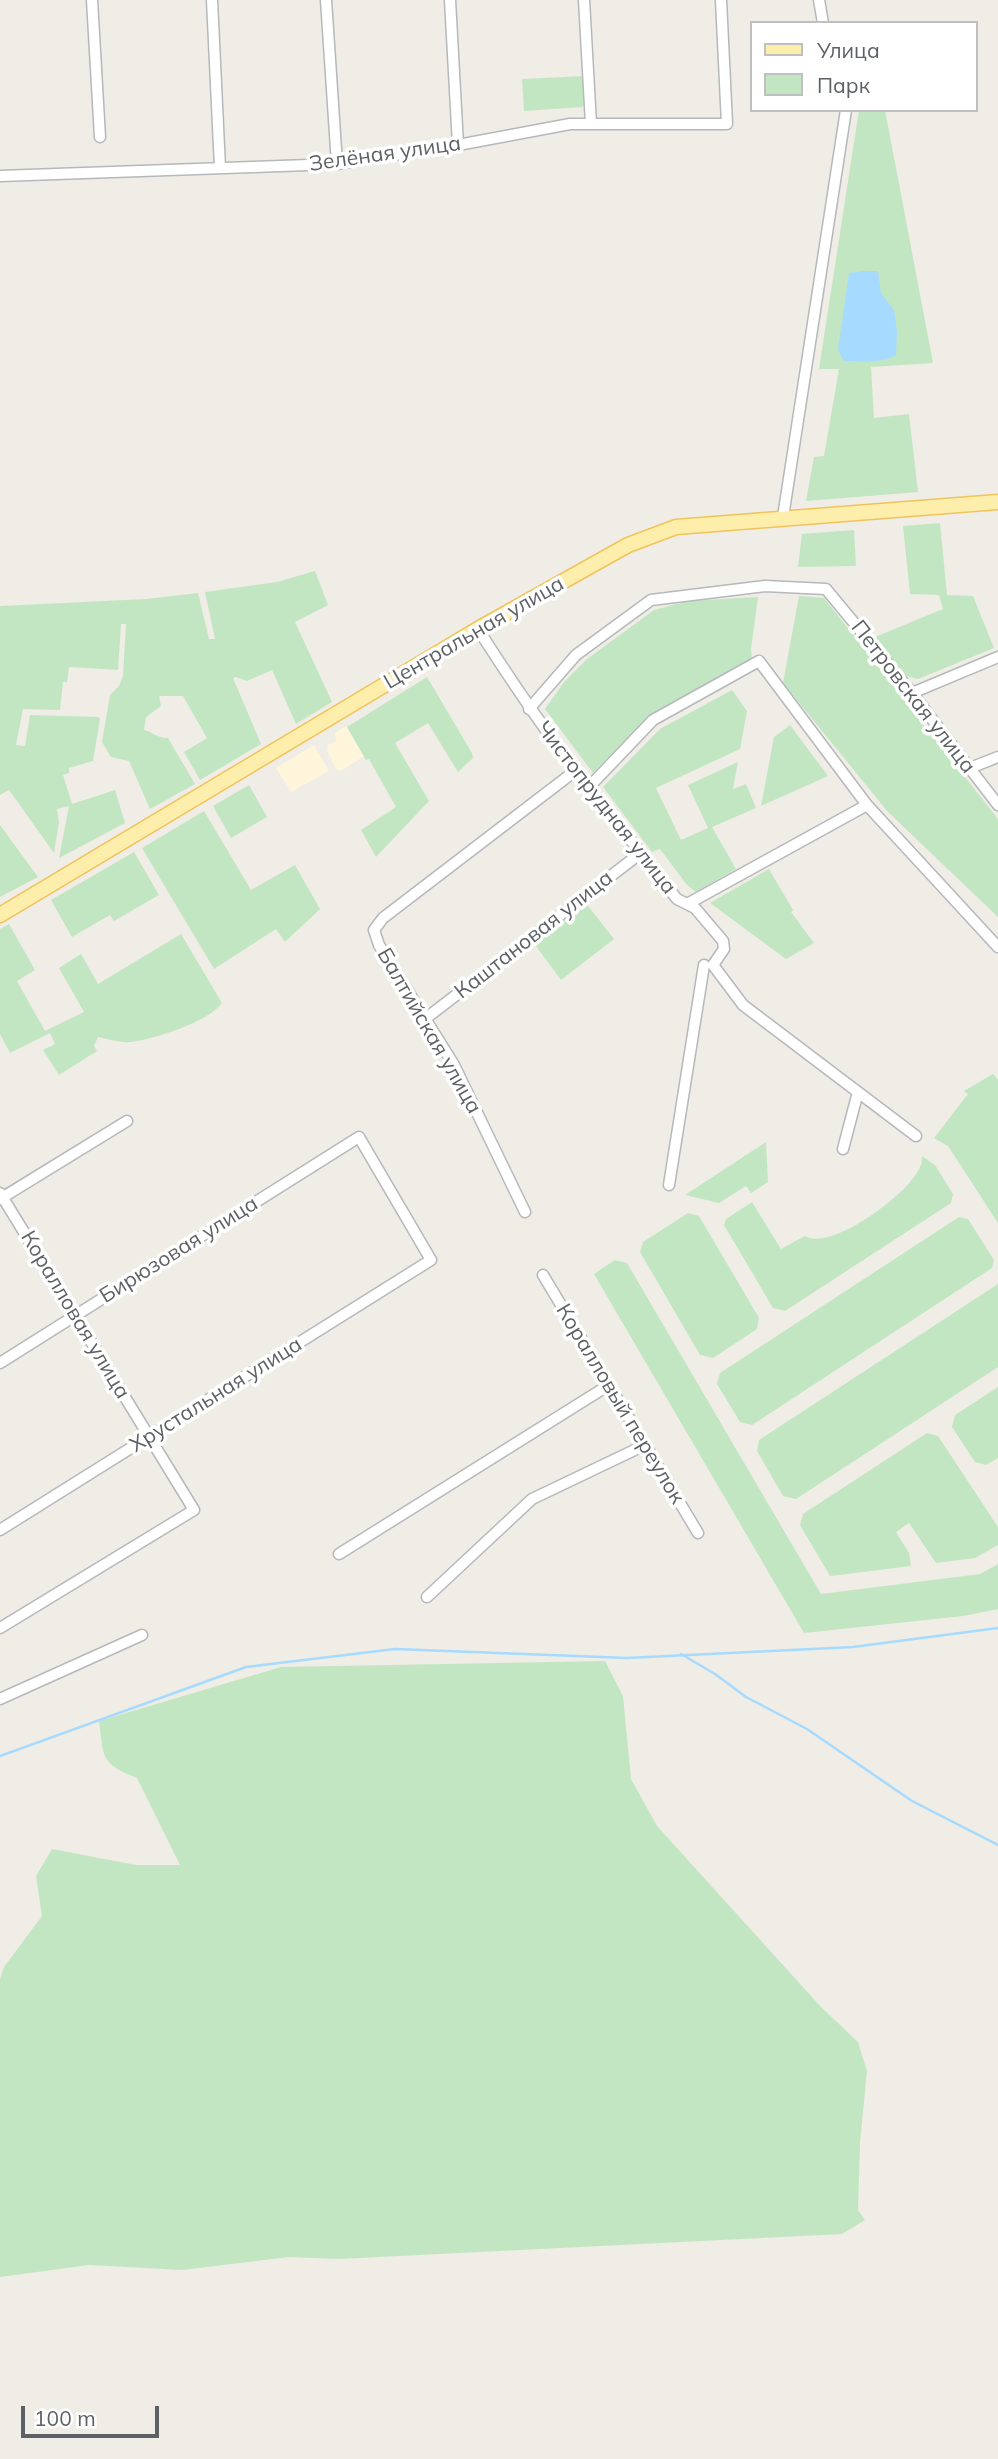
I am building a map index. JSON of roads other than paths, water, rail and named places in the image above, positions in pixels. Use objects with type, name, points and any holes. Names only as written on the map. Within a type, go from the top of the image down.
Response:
[{"type":"main road","name":"Центральная улица","points":[[0,915],[478,629],[628,545],[676,527],[998,502]]},
{"type":"street","points":[[93,0],[100,137]]},
{"type":"street","points":[[212,0],[220,168]]},
{"type":"street","points":[[326,0],[337,164]]},
{"type":"street","points":[[450,0],[458,145]]},
{"type":"street","points":[[584,0],[591,124]]},
{"type":"street","name":"Зелёная улица","points":[[0,176],[337,164],[570,124],[727,124],[721,0]]},
{"type":"street","points":[[819,0],[824,21]]},
{"type":"street","points":[[783,517],[846,112]]},
{"type":"street","name":"Петровская улица","points":[[529,709],[576,655],[651,600],[765,586],[826,589],[912,693],[998,805]]},
{"type":"street","name":"Чистопрудная улица","points":[[478,629],[529,709],[575,771],[677,899],[695,908],[723,941],[724,949],[713,965],[743,1005],[916,1136]]},
{"type":"street","points":[[912,693],[998,657]]},
{"type":"street","points":[[589,787],[653,720],[759,661],[867,805],[998,947]]},
{"type":"street","points":[[970,768],[998,757]]},
{"type":"street","name":"Балтийская улица","points":[[525,1212],[454,1065],[379,944],[374,930],[383,918],[575,771]]},
{"type":"street","points":[[689,903],[867,805]]},
{"type":"street","name":"Каштановая улица","points":[[425,1019],[642,852]]},
{"type":"street","points":[[669,1185],[704,965]]},
{"type":"street","points":[[844,1149],[858,1092]]},
{"type":"street","points":[[1,1196],[127,1121]]},
{"type":"street","name":"Бирюзовая улица","points":[[0,1363],[359,1137],[431,1260]]},
{"type":"street","name":"Коралловая улица","points":[[0,1628],[194,1510],[1,1196]]},
{"type":"street","name":"Хрустальная улица","points":[[0,1530],[431,1260]]},
{"type":"street","name":"Коралловый переулок","points":[[543,1275],[698,1533]]},
{"type":"street","points":[[339,1554],[609,1385]]},
{"type":"street","points":[[427,1597],[532,1499],[645,1445]]},
{"type":"street","points":[[0,1699],[142,1634]]},
{"type":"water","points":[[878,271],[881,293],[894,310],[896,355],[878,361],[844,361],[838,350],[849,273]]},
{"type":"waterway","points":[[0,1756],[246,1667],[395,1649],[627,1658],[853,1647],[998,1628]]},
{"type":"waterway","points":[[681,1654],[746,1697],[807,1729],[912,1801],[998,1845]]}]
